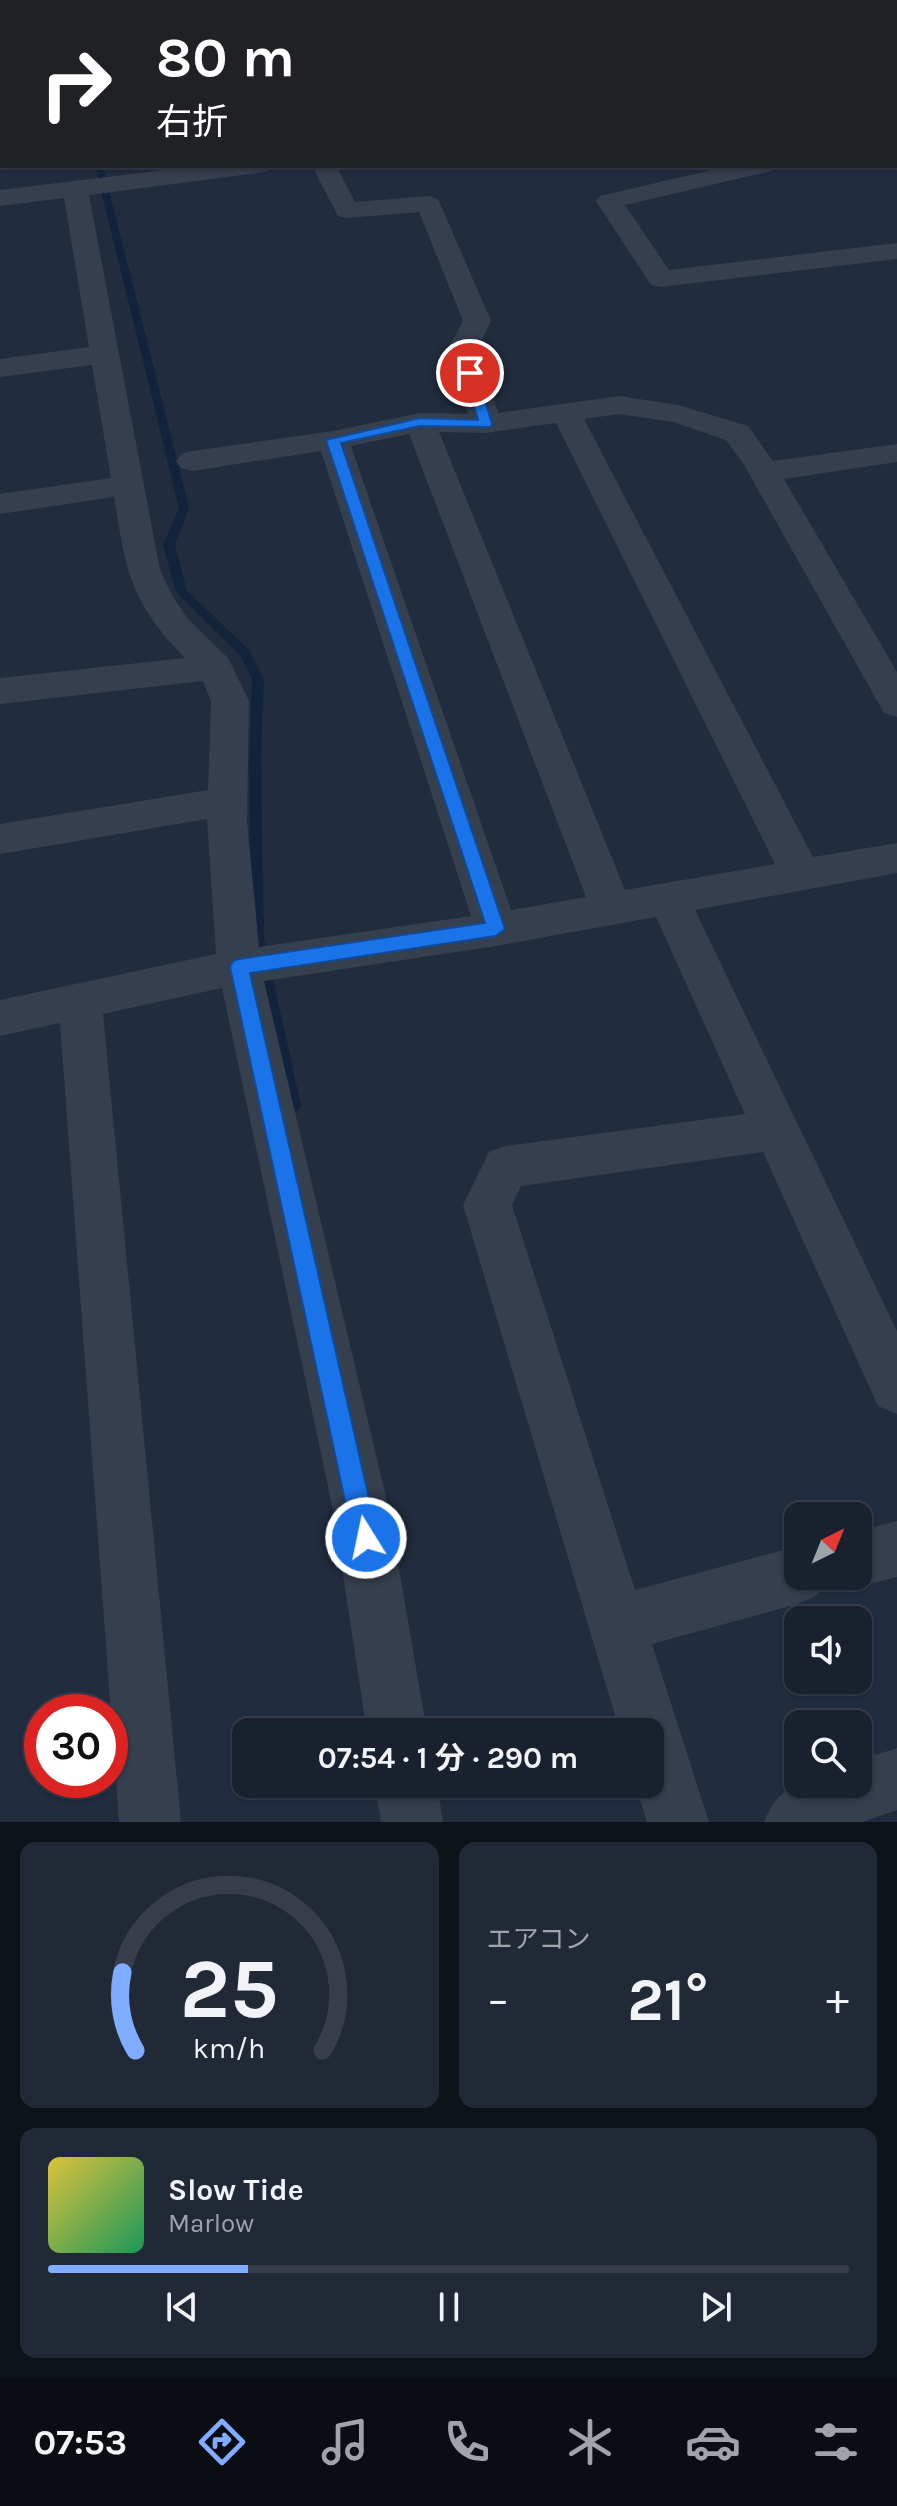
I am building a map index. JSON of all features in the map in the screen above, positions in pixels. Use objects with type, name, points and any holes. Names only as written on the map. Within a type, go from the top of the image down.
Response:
[{"type":"street","points":[[0,198],[242,168]]},
{"type":"street","points":[[325,168],[347,210],[429,204],[477,321],[463,348],[486,424]]},
{"type":"street","points":[[753,168],[609,201],[661,279],[897,251]]},
{"type":"street","points":[[75,189],[143,570],[156,599],[175,627],[215,667],[230,701],[227,801],[239,967],[361,1510],[395,1718]]},
{"type":"street","points":[[0,368],[105,354]]},
{"type":"street","points":[[192,461],[333,440],[420,422],[486,424],[619,405],[678,414],[737,433],[765,472],[897,704]]},
{"type":"street","points":[[566,413],[802,876]]},
{"type":"street","points":[[420,422],[612,909]]},
{"type":"street","points":[[333,440],[496,929]]},
{"type":"street","points":[[765,472],[897,453]]},
{"type":"street","points":[[0,504],[128,485]]},
{"type":"street","points":[[0,691],[215,667]]},
{"type":"street","points":[[0,839],[227,801]]},
{"type":"street","points":[[0,1018],[239,967],[496,929],[897,858]]},
{"type":"street","points":[[669,899],[897,1388]]},
{"type":"street","points":[[80,1001],[150,1822]]},
{"type":"street","points":[[646,1718],[487,1205],[506,1167],[775,1130]]},
{"type":"street","points":[[872,1555],[897,1549]]},
{"type":"street","points":[[617,1624],[784,1579]]},
{"type":"street","points":[[664,1777],[678,1822]]},
{"type":"street","points":[[795,1822],[816,1807],[897,1779]]},
{"type":"street","points":[[408,1798],[412,1822]]},
{"type":"waterway","points":[[99,168],[184,508],[169,545],[182,592],[245,653],[258,679],[255,758],[257,938],[293,1105]]},
{"type":"route","points":[[366,1538],[239,967],[496,929],[333,440],[420,422],[486,424],[470,373]]}]
